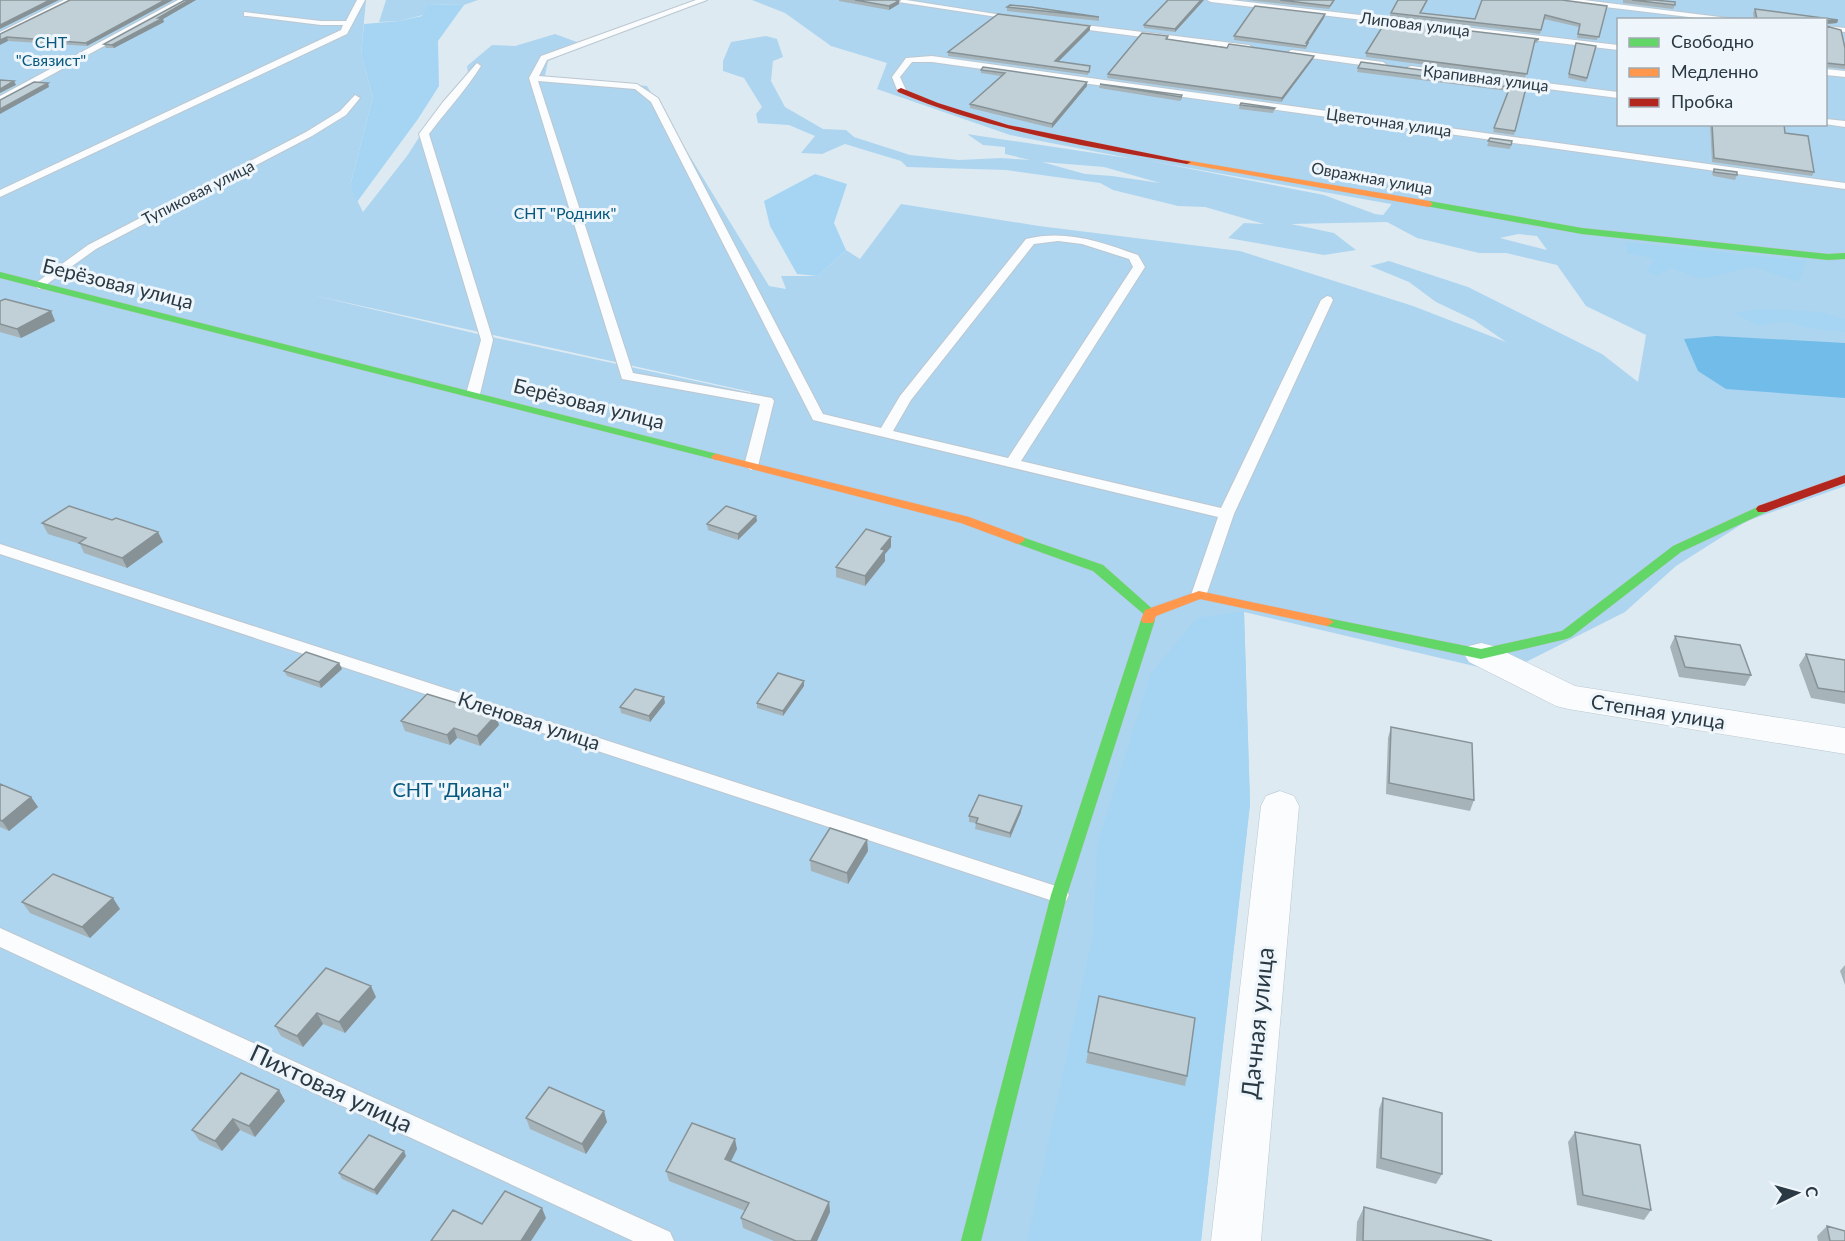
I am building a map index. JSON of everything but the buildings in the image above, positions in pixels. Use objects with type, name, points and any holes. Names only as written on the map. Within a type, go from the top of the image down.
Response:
[{"type":"street","name":"Овражная улица","points":[[901,90],[938,107],[1011,128],[1144,154],[1536,223],[1582,231],[1828,257],[1845,256]]},
{"type":"street","name":"Берёзовая улица","points":[[0,275],[965,520],[1098,568],[1150,613]]},
{"type":"street","points":[[971,1241],[1059,895],[1150,613],[1199,595],[1481,654],[1566,634],[1677,549],[1769,506],[1845,479]]},
{"type":"street","name":"Степная улица","points":[[1481,654],[1568,697],[1845,741]]},
{"type":"street","name":"Дачная улица","points":[[1236,1241],[1280,806]]},
{"type":"lane","points":[[0,35],[70,0]]},
{"type":"lane","points":[[0,100],[184,0]]},
{"type":"lane","points":[[0,194],[344,32],[361,0]]},
{"type":"lane","points":[[703,0],[544,58],[533,78],[627,376],[767,401],[751,466]]},
{"type":"lane","points":[[889,0],[1026,19]]},
{"type":"lane","name":"Липовая улица","points":[[1211,0],[1617,48]]},
{"type":"lane","points":[[1563,0],[1722,18]]},
{"type":"lane","points":[[247,14],[321,23],[349,23]]},
{"type":"lane","points":[[1062,24],[1263,50]]},
{"type":"lane","points":[[1827,28],[1845,30]]},
{"type":"lane","points":[[1287,53],[1393,66]]},
{"type":"lane","name":"Цветочная улица","points":[[901,90],[896,77],[909,60],[932,59],[1845,186]]},
{"type":"lane","points":[[473,394],[486,340],[424,134],[446,104],[464,86],[477,66]]},
{"type":"lane","name":"Крапивная улица","points":[[1405,68],[1617,95]]},
{"type":"lane","points":[[1827,72],[1845,74]]},
{"type":"lane","points":[[533,78],[637,87],[655,100],[818,417],[1226,514]]},
{"type":"lane","name":"Тупиковая улица","points":[[39,285],[92,247],[309,134],[343,113],[355,98]]},
{"type":"lane","points":[[1827,122],[1845,124]]},
{"type":"lane","points":[[885,433],[905,399],[1030,242],[1050,236],[1079,239],[1134,257],[1139,267],[1012,464]]},
{"type":"lane","points":[[1199,595],[1226,514],[1328,300]]},
{"type":"lane","name":"Кленовая улица","points":[[0,549],[1059,895]]},
{"type":"lane","name":"Пихтовая улица","points":[[0,937],[661,1241]]},
{"type":"green space","name":"СНТ \"Диана\"","points":[[0,0],[366,0],[361,54],[373,97],[350,186],[363,212],[407,156],[427,125],[469,80],[467,66],[492,45],[515,46],[555,34],[585,45],[548,61],[545,76],[647,86],[769,286],[786,289],[781,276],[818,276],[846,250],[860,259],[901,204],[1039,226],[1240,251],[1413,306],[1506,342],[1474,320],[1436,302],[1409,282],[1370,266],[1389,261],[1468,287],[1602,354],[1638,382],[1646,335],[1586,306],[1557,265],[1506,253],[1479,253],[1417,238],[1387,222],[1291,224],[1334,233],[1356,250],[1324,255],[1228,238],[1244,223],[1264,224],[1205,207],[1178,206],[1113,190],[1100,183],[1006,170],[907,167],[901,161],[845,144],[822,154],[801,153],[815,136],[789,125],[758,123],[756,114],[762,107],[744,78],[723,71],[723,61],[731,42],[766,36],[777,39],[783,57],[773,61],[771,81],[785,107],[823,129],[846,130],[854,137],[910,155],[959,160],[1001,158],[1030,160],[1005,154],[1005,147],[983,145],[967,134],[1134,159],[1010,135],[877,89],[887,63],[831,46],[785,13],[752,0],[1845,0],[1845,486],[1747,521],[1676,566],[1625,612],[1504,673],[1244,612],[1250,804],[1201,1241],[0,1241]],"holes":[[[1150,161],[1391,204],[1391,205],[1383,215],[1375,214],[1324,195]],[[1042,162],[1104,167],[1160,183],[1085,174]],[[1518,234],[1537,236],[1547,250],[1500,238]],[[312,295],[751,393],[482,335]]]},
{"type":"green space","points":[[386,0],[478,0],[464,5],[427,4],[423,15],[400,21],[379,22]]},
{"type":"shaded area","points":[[427,4],[464,5],[438,41],[439,86],[418,119],[357,202],[350,186],[373,97],[361,54],[364,24],[400,21],[422,16]]},
{"type":"shaded area","points":[[815,174],[847,184],[834,223],[846,250],[818,276],[797,274],[770,226],[764,201]]},
{"type":"shaded area","points":[[1626,242],[1806,261],[1799,282],[1753,267],[1701,279],[1671,268],[1658,276],[1647,271],[1654,259],[1627,253]]},
{"type":"shaded area","points":[[1759,309],[1821,312],[1845,319],[1845,332],[1808,328],[1784,321],[1758,326],[1734,313]]},
{"type":"shaded area","points":[[1716,336],[1845,343],[1845,398],[1726,389],[1698,371],[1684,339]]},
{"type":"shaded area","points":[[1244,611],[1250,804],[1201,1241],[1027,1241],[1093,933],[1097,845],[1151,673],[1197,618]]},
{"type":"traffic: fast","points":[[1429,204],[1582,231],[1828,257],[1845,256]]},
{"type":"traffic: fast","points":[[0,275],[717,457]]},
{"type":"traffic: fast","points":[[1327,622],[1481,654],[1566,634],[1677,549],[1762,509]]},
{"type":"traffic: fast","points":[[1019,540],[1098,568],[1150,613]]},
{"type":"traffic: fast","points":[[971,1241],[1059,895],[1148,620]]},
{"type":"traffic: slow","points":[[1187,162],[1429,204]]},
{"type":"traffic: slow","points":[[717,457],[965,520],[1019,540]]},
{"type":"traffic: slow","points":[[1148,620],[1150,613],[1199,595],[1327,622]]},
{"type":"traffic: jam","points":[[901,90],[935,104],[1005,126],[1078,143],[1187,162]]},
{"type":"traffic: jam","points":[[1762,509],[1845,479]]},
{"type":"park label","name":"СНТ \"Связист\"","points":[[51,51]]},
{"type":"park label","name":"СНТ \"Родник\"","points":[[565,213]]}]
